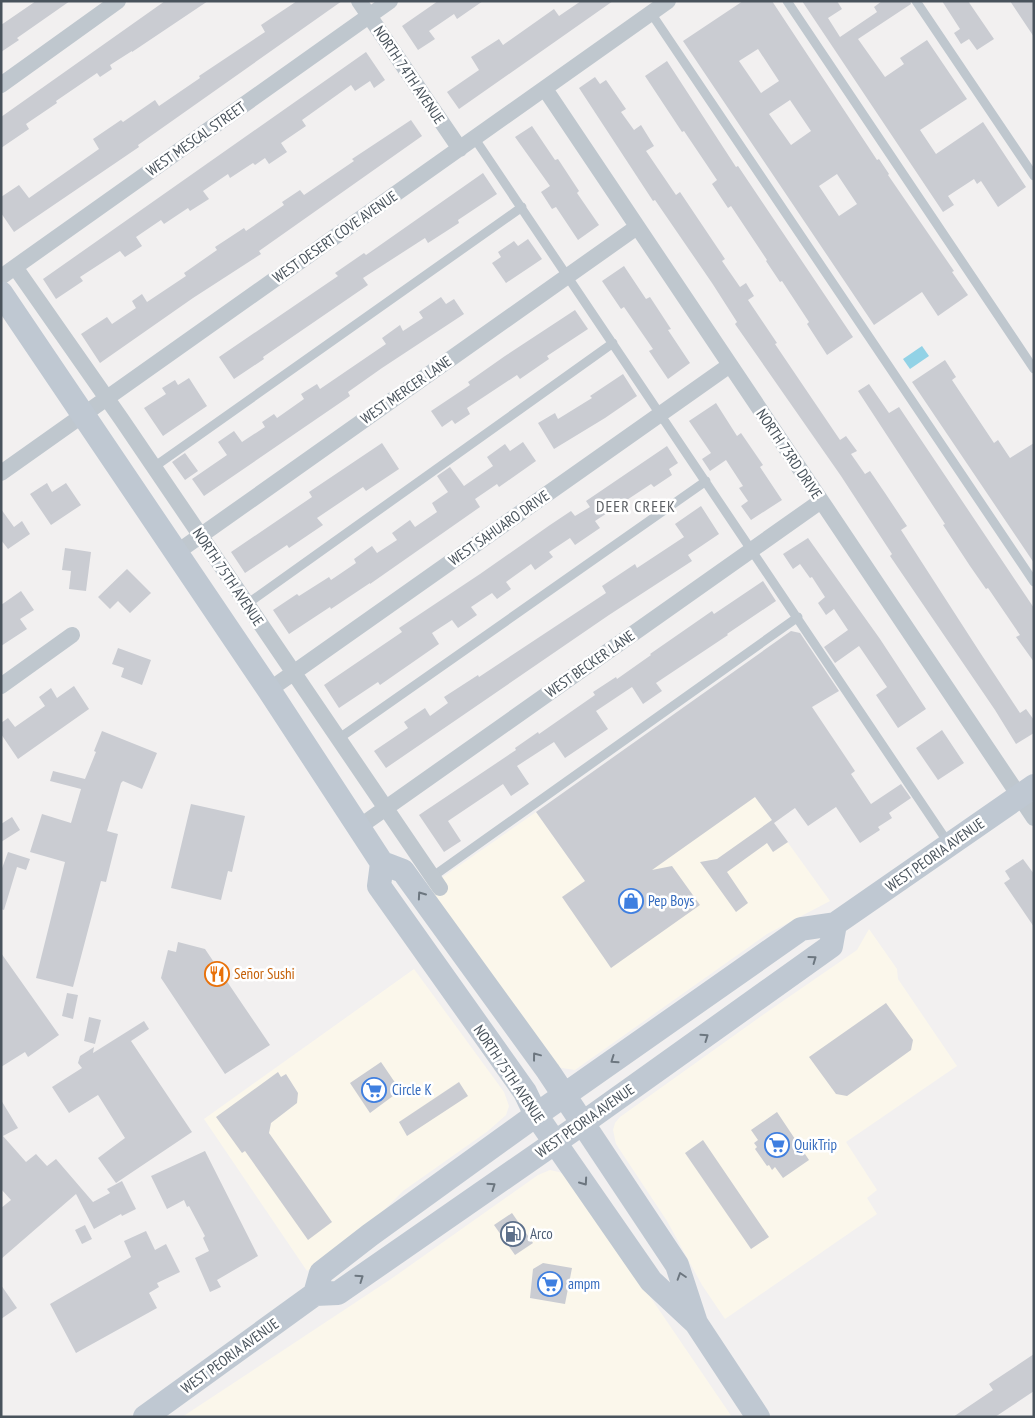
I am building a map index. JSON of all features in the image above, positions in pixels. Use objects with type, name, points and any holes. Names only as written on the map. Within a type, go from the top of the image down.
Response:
[{"type":"main road","name":"NORTH 75TH AVENUE","points":[[1,293],[269,690],[382,863],[404,871],[583,1123],[677,1265],[696,1322]]},
{"type":"main road","name":"WEST PEORIA AVENUE","points":[[316,1294],[320,1273],[412,1204],[564,1095],[801,929],[835,924],[1026,791]]},
{"type":"main road","name":"NORTH 75TH AVENUE","points":[[382,863],[379,886],[524,1092],[536,1115],[651,1281],[696,1322],[758,1417]]},
{"type":"main road","points":[[384,893],[398,895],[421,921],[426,924],[438,920]]},
{"type":"main road","name":"WEST PEORIA AVENUE","points":[[145,1417],[316,1294],[338,1293],[776,986],[831,946],[835,924]]},
{"type":"main road","points":[[758,960],[776,986]]},
{"type":"street","points":[[1,85],[118,1]]},
{"type":"street","name":"NORTH 74TH AVENUE","points":[[359,1],[460,149]]},
{"type":"street","name":"WEST MESCAL STREET","points":[[1,277],[390,1]]},
{"type":"street","name":"WEST DESERT COVE AVENUE","points":[[1,473],[668,1]]},
{"type":"street","name":"NORTH 73RD DRIVE","points":[[545,89],[821,501],[1026,791],[1034,818]]},
{"type":"street","name":"WEST MERCER LANE","points":[[176,553],[637,227]]},
{"type":"street","name":"NORTH 75TH AVENUE","points":[[16,267],[436,883]]},
{"type":"street","name":"WEST SAHUARO DRIVE","points":[[269,690],[730,365]]},
{"type":"street","name":"WEST BECKER LANE","points":[[359,826],[821,501]]},
{"type":"street","points":[[1,686],[72,635]]},
{"type":"lane","points":[[787,1],[1034,369]]},
{"type":"lane","points":[[916,1],[1034,176]]},
{"type":"lane","points":[[651,13],[1034,582]]},
{"type":"lane","points":[[475,139],[950,845]]},
{"type":"lane","points":[[154,467],[522,207]]},
{"type":"lane","points":[[247,604],[613,343]]},
{"type":"lane","points":[[338,739],[706,481]]},
{"type":"lane","points":[[436,883],[798,617]]},
{"type":"shaded area","points":[[755,797],[830,901],[767,934],[575,1070],[556,1066],[427,888],[536,812],[585,881]]},
{"type":"shaded area","points":[[869,929],[897,969],[898,979],[957,1066],[846,1142],[877,1190],[867,1198],[877,1214],[725,1319],[702,1285],[667,1221],[616,1144],[613,1130],[615,1123],[620,1117],[857,950]]},
{"type":"shaded area","points":[[414,969],[504,1092],[509,1106],[506,1115],[488,1131],[403,1191],[376,1218],[307,1271],[204,1119]]},
{"type":"shaded area","points":[[550,1170],[567,1176],[572,1182],[732,1417],[182,1417],[391,1279],[538,1175]]},
{"type":"water","points":[[922,346],[929,356],[910,369],[903,359]]},
{"type":"building","points":[[36,1],[70,1],[17,38],[19,40],[1,52],[1,25]]},
{"type":"building","points":[[165,1],[208,1],[110,65],[112,69],[100,77],[97,73],[56,101],[57,103],[26,124],[29,129],[1,148],[1,117]]},
{"type":"building","points":[[297,1],[342,1],[138,145],[139,147],[14,232],[1,213],[1,197],[19,185],[29,198],[99,149],[93,139],[121,120],[123,122],[155,100],[159,106],[200,78],[199,76],[265,32],[261,25]]},
{"type":"building","points":[[438,1],[483,1],[457,19],[454,14],[429,31],[435,39],[418,50],[402,26]]},
{"type":"building","points":[[581,1],[613,1],[459,109],[447,92],[479,70],[471,57],[499,39],[503,45],[554,9],[559,16]]},
{"type":"building","points":[[743,1],[772,1],[877,160],[879,159],[954,271],[952,272],[968,295],[938,316],[922,292],[874,325],[683,41]],"holes":[[[758,49],[779,81],[761,93],[739,61]],[[790,100],[811,131],[791,145],[769,114]],[[837,174],[857,204],[839,216],[819,186]]]},
{"type":"building","points":[[802,1],[837,1],[842,9],[828,18],[840,37],[877,12],[874,7],[882,1],[910,1],[911,4],[858,39],[885,77],[904,64],[900,58],[927,40],[967,99],[920,130],[936,154],[983,122],[1026,187],[998,207],[981,181],[977,184],[974,179],[948,196],[954,205],[943,212]]},
{"type":"building","points":[[942,1],[968,1],[994,39],[977,50],[969,39],[961,44],[954,33],[960,29]]},
{"type":"building","points":[[1010,1],[1034,1],[1034,37]]},
{"type":"building","points":[[366,52],[385,80],[374,88],[370,81],[355,91],[351,85],[302,120],[306,126],[281,143],[287,152],[269,164],[265,158],[255,165],[253,163],[230,178],[228,174],[203,191],[209,199],[190,211],[188,208],[164,224],[161,220],[136,237],[142,246],[125,257],[120,251],[80,277],[83,281],[56,299],[43,279]]},
{"type":"building","points":[[667,61],[736,167],[738,166],[853,337],[827,355],[807,324],[809,322],[782,281],[780,282],[731,206],[728,208],[712,184],[717,180],[645,76]]},
{"type":"building","points":[[595,77],[600,84],[606,80],[626,109],[621,112],[634,130],[641,125],[654,146],[646,151],[676,195],[680,192],[725,259],[722,261],[740,287],[746,283],[754,296],[748,300],[777,343],[775,344],[840,440],[846,436],[857,451],[851,454],[865,474],[870,471],[907,526],[901,530],[1020,713],[1026,709],[1034,720],[1034,733],[1016,744],[890,556],[892,554],[841,476],[735,324],[737,322],[712,283],[655,200],[653,201],[579,88]]},
{"type":"building","points":[[411,120],[422,136],[259,251],[261,254],[193,298],[100,363],[81,334],[107,317],[112,324],[136,308],[132,301],[142,294],[147,302],[186,276],[184,273],[217,250],[215,247],[244,228],[246,231],[284,205],[282,202],[300,190],[304,195],[354,161],[352,159]]},
{"type":"building","points":[[532,126],[555,160],[558,159],[579,191],[577,193],[599,225],[578,240],[556,207],[552,209],[541,192],[550,186],[515,137]]},
{"type":"building","points":[[483,173],[497,194],[458,220],[459,223],[428,243],[425,238],[363,278],[368,285],[234,379],[219,357],[338,276],[335,273],[364,253],[366,255]]},
{"type":"building","points":[[528,239],[542,259],[506,283],[492,263],[501,257],[498,252],[514,241],[518,246]]},
{"type":"building","points":[[624,266],[646,299],[650,297],[671,329],[668,330],[690,363],[668,379],[649,351],[653,349],[624,307],[621,309],[602,281]]},
{"type":"building","points":[[441,297],[446,304],[454,299],[464,314],[382,368],[348,392],[350,396],[204,496],[192,479],[227,455],[218,442],[234,431],[242,442],[265,427],[262,422],[274,414],[277,418],[304,399],[301,394],[317,384],[320,389],[386,344],[382,338],[400,325],[403,331],[423,318],[419,312]]},
{"type":"building","points":[[575,310],[588,329],[547,356],[549,359],[520,379],[517,375],[467,408],[470,414],[455,424],[452,420],[442,427],[431,411],[470,385],[468,382],[505,356]]},
{"type":"building","points":[[945,360],[956,377],[952,380],[994,443],[998,440],[1010,458],[1034,443],[1034,563],[912,382]]},
{"type":"building","points":[[623,374],[637,396],[554,449],[538,423],[555,413],[558,419],[592,398],[590,396]]},
{"type":"building","points":[[189,378],[207,406],[163,436],[144,408],[166,394],[162,388],[175,380],[178,385]]},
{"type":"building","points":[[869,384],[889,413],[899,407],[1034,608],[1034,662],[1016,637],[1020,635],[988,588],[986,589],[970,566],[943,525],[945,524],[858,391]]},
{"type":"building","points":[[716,403],[737,436],[741,433],[763,465],[760,467],[782,500],[751,520],[741,506],[748,501],[739,488],[743,486],[726,460],[710,471],[702,459],[711,453],[689,421]]},
{"type":"building","points":[[523,442],[536,461],[499,487],[497,484],[475,499],[480,507],[370,584],[289,634],[273,610],[297,594],[299,596],[329,577],[331,580],[356,563],[354,559],[372,546],[377,553],[397,540],[392,533],[410,520],[415,527],[437,512],[432,503],[448,492],[437,476],[450,467],[464,486],[493,466],[487,457],[505,444],[510,451]]},
{"type":"building","points":[[382,443],[399,469],[366,491],[363,487],[317,518],[323,525],[289,548],[287,545],[245,573],[231,552],[312,497],[309,492]]},
{"type":"building","points":[[667,446],[678,463],[669,469],[672,475],[654,487],[651,484],[595,521],[600,528],[575,545],[570,538],[549,552],[553,557],[535,570],[531,564],[506,582],[511,589],[497,599],[492,593],[471,607],[477,615],[458,628],[452,620],[432,633],[439,644],[380,685],[378,682],[339,708],[324,685],[402,632],[399,628],[550,525],[571,511],[575,516],[590,507],[586,501]]},
{"type":"building","points":[[185,453],[198,471],[185,480],[172,462]]},
{"type":"building","points":[[47,483],[52,492],[66,483],[81,505],[51,525],[30,494]]},
{"type":"building","points":[[701,506],[719,534],[688,555],[692,561],[609,615],[386,768],[374,751],[408,728],[404,722],[425,708],[430,716],[448,703],[444,697],[478,675],[479,677],[606,593],[602,586],[635,564],[637,568],[684,537],[675,524]]},
{"type":"building","points":[[1,509],[14,527],[22,521],[30,534],[8,549],[1,540]]},
{"type":"building","points":[[808,538],[880,639],[926,709],[898,728],[876,695],[887,687],[859,646],[835,663],[824,647],[848,630],[834,609],[826,615],[818,603],[825,597],[812,577],[810,578],[800,564],[793,569],[783,554]]},
{"type":"building","points":[[65,548],[91,552],[86,591],[69,589],[71,571],[62,570]]},
{"type":"building","points":[[127,569],[151,593],[130,613],[118,601],[110,609],[98,597]]},
{"type":"building","points":[[763,581],[776,601],[656,683],[662,691],[643,704],[632,687],[596,711],[608,729],[565,758],[554,742],[517,766],[529,784],[511,796],[503,784],[448,821],[461,841],[444,852],[419,815],[516,750],[515,748],[538,732],[539,734],[595,695],[593,692],[616,677],[617,679],[712,611],[714,614]]},
{"type":"building","points":[[21,591],[34,610],[20,619],[27,629],[1,646],[1,605]]},
{"type":"building","points":[[791,631],[800,633],[839,691],[812,707],[855,771],[851,774],[871,804],[901,784],[911,798],[889,813],[892,818],[878,827],[880,830],[860,843],[836,807],[808,826],[795,808],[774,823],[788,842],[773,852],[767,843],[727,872],[748,903],[736,912],[700,862],[717,859],[772,820],[755,797],[652,870],[672,866],[700,905],[611,968],[562,897],[585,881],[536,812]]},
{"type":"building","points":[[118,648],[151,660],[142,685],[121,677],[124,668],[112,664]]},
{"type":"building","points":[[74,686],[89,709],[18,759],[1,734],[1,723],[8,718],[15,727],[45,706],[39,697],[51,688],[57,698]]},
{"type":"building","points":[[942,730],[964,763],[938,780],[916,748]]},
{"type":"building","points":[[102,731],[157,753],[142,789],[123,781],[121,783],[107,831],[118,834],[106,882],[101,881],[73,987],[36,978],[65,862],[30,852],[42,814],[71,823],[81,789],[50,781],[53,771],[85,779]]},
{"type":"building","points":[[191,804],[245,816],[232,872],[228,871],[221,900],[171,888]]},
{"type":"building","points":[[12,817],[20,830],[1,842],[1,824]]},
{"type":"building","points":[[8,852],[30,859],[26,870],[17,867],[4,910],[1,909],[1,871]]},
{"type":"building","points":[[1023,859],[1034,874],[1034,927],[1004,883],[1010,879],[1005,871]]},
{"type":"building","points":[[178,942],[205,949],[270,1045],[225,1074],[161,978],[168,950],[176,952]]},
{"type":"building","points":[[1,953],[59,1035],[28,1057],[25,1052],[1,1067]]},
{"type":"building","points":[[67,993],[78,995],[73,1019],[62,1016]]},
{"type":"building","points":[[886,1003],[913,1040],[911,1050],[847,1096],[836,1094],[809,1057]]},
{"type":"building","points":[[89,1017],[101,1020],[95,1044],[84,1041]]},
{"type":"building","points":[[144,1021],[149,1029],[131,1041],[192,1132],[116,1183],[98,1158],[125,1138],[98,1095],[69,1113],[52,1087],[82,1068],[78,1063],[80,1056],[94,1047],[93,1053]]},
{"type":"building","name":"Circle K","points":[[381,1062],[396,1084],[393,1096],[370,1113],[350,1083]]},
{"type":"building","points":[[278,1072],[281,1077],[286,1074],[298,1093],[297,1103],[271,1123],[269,1133],[332,1222],[308,1240],[245,1151],[242,1153],[216,1117]]},
{"type":"building","name":"Circle K","points":[[459,1082],[468,1096],[407,1136],[399,1122]]},
{"type":"building","points":[[1,1100],[18,1128],[3,1136],[26,1162],[36,1154],[47,1166],[56,1159],[93,1202],[110,1193],[107,1189],[122,1181],[136,1209],[122,1216],[121,1214],[94,1229],[76,1194],[1,1259],[1,1208],[11,1200],[1,1189]]},
{"type":"building","name":"QuikTrip","points":[[777,1112],[809,1160],[783,1178],[775,1167],[772,1170],[769,1165],[767,1166],[755,1149],[757,1147],[754,1143],[758,1140],[751,1130]]},
{"type":"building","points":[[703,1140],[769,1237],[751,1249],[685,1153]]},
{"type":"building","points":[[205,1151],[258,1256],[217,1280],[221,1287],[210,1292],[195,1258],[209,1251],[203,1238],[205,1236],[184,1200],[167,1209],[151,1176]]},
{"type":"building","name":"Arco","points":[[512,1213],[533,1243],[515,1255],[494,1225]]},
{"type":"building","points":[[85,1225],[92,1239],[82,1244],[75,1230]]},
{"type":"building","points":[[146,1231],[155,1250],[166,1244],[180,1272],[157,1283],[159,1287],[149,1293],[157,1308],[76,1353],[50,1304],[131,1257],[124,1241]]},
{"type":"building","name":"ampm","points":[[543,1263],[572,1268],[565,1304],[530,1298],[533,1269]]},
{"type":"building","points":[[1,1285],[17,1308],[1,1319]]},
{"type":"building","points":[[1034,1354],[1034,1391],[995,1417],[953,1417],[993,1390],[989,1384]]},
{"type":"place","name":"Pep Boys","points":[[631,901]]},
{"type":"place","name":"Señor Sushi","points":[[217,974]]},
{"type":"place","name":"Circle K","points":[[374,1090]]},
{"type":"place","name":"QuikTrip","points":[[777,1145]]},
{"type":"place","name":"Arco","points":[[513,1234]]},
{"type":"place","name":"ampm","points":[[550,1284]]},
{"type":"district","name":"DEER CREEK","points":[[636,506]]}]
